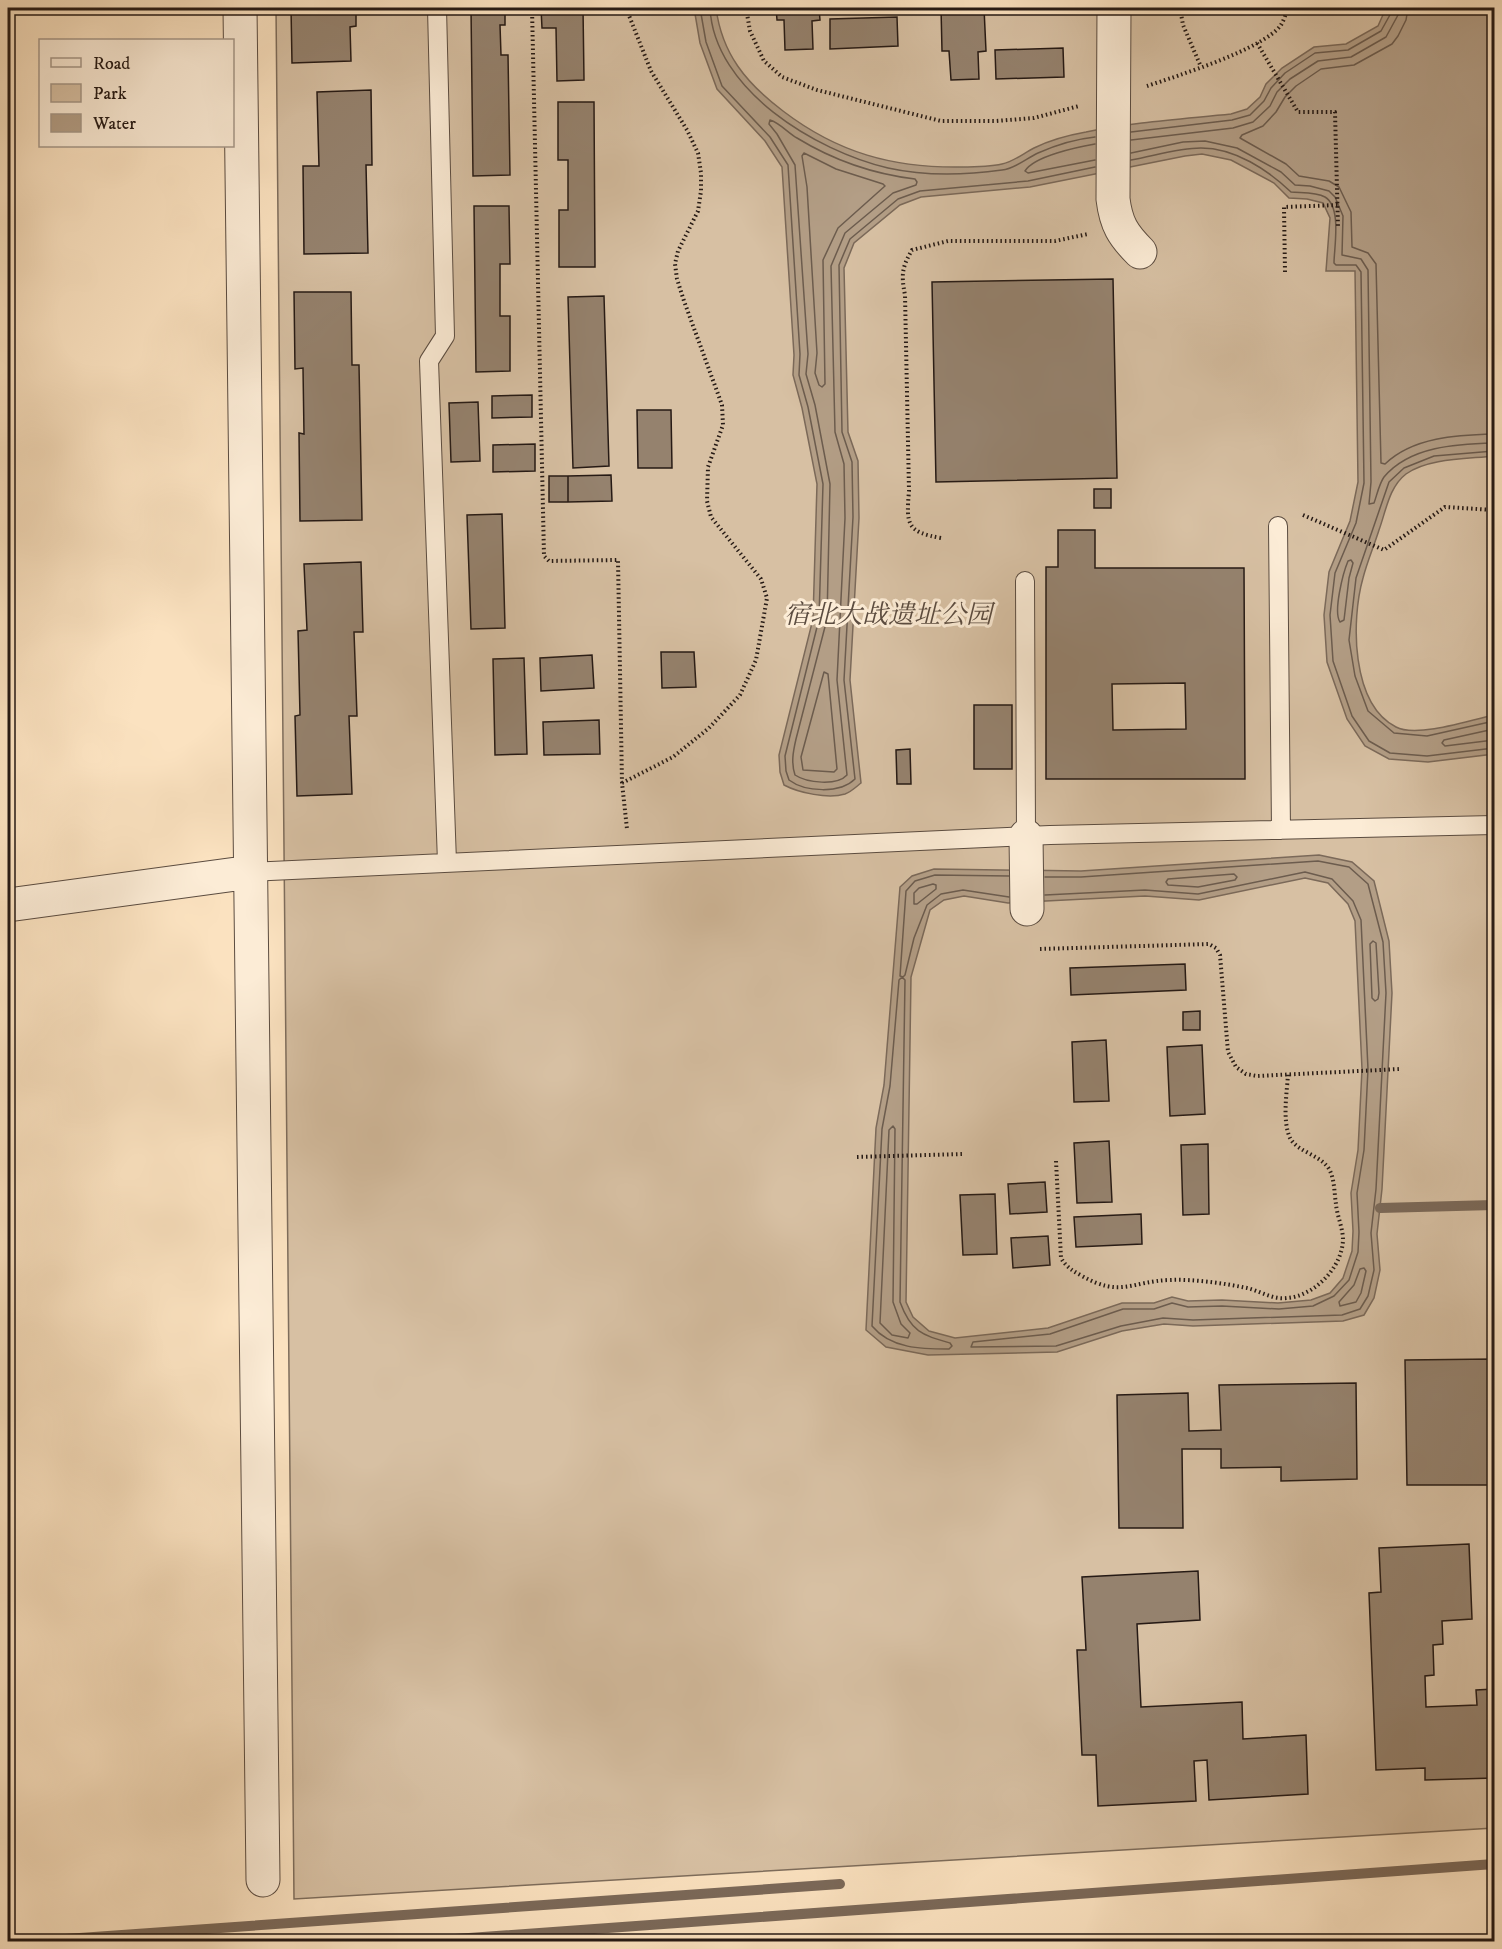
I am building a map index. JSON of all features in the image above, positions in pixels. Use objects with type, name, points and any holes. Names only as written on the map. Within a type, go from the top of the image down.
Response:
[{"type":"street","points":[[240,8],[263,1880]]},
{"type":"street","points":[[1114,8],[1113,199],[1124,237],[1140,252]]},
{"type":"street","points":[[1026,836],[1027,909]]},
{"type":"street","points":[[8,905],[251,872]]},
{"type":"lane","points":[[437,8],[445,336],[429,361],[447,862]]},
{"type":"lane","points":[[1278,526],[1281,830]]},
{"type":"lane","points":[[1024,581],[1026,836]]},
{"type":"lane","points":[[251,872],[1026,836],[1494,825]]},
{"type":"path","points":[[532,8],[544,556],[549,561],[618,560],[622,783],[629,854]]},
{"type":"path","points":[[622,783],[673,757],[710,728],[740,695],[756,660],[767,598],[761,579],[711,517],[707,501],[708,467],[723,425],[722,405],[684,301],[675,264],[678,251],[698,211],[701,191],[698,153],[675,109],[651,71],[626,8]]},
{"type":"path","points":[[746,8],[750,31],[764,61],[782,77],[817,90],[941,121],[996,121],[1034,117],[1113,98],[1201,68],[1257,43],[1281,25],[1288,8]]},
{"type":"path","points":[[1180,8],[1183,25],[1201,68]]},
{"type":"path","points":[[1257,43],[1298,112],[1335,112],[1338,227]]},
{"type":"path","points":[[1285,272],[1284,207],[1338,205]]},
{"type":"path","points":[[942,538],[914,531],[909,524],[907,513],[903,264],[912,250],[925,246],[948,242],[1055,241],[1119,225]]},
{"type":"path","points":[[1302,514],[1384,550],[1445,507],[1494,510]]},
{"type":"path","points":[[1494,596],[1490,613],[1494,615]]},
{"type":"path","points":[[1494,698],[1492,705],[1494,726]]},
{"type":"path","points":[[1040,949],[1203,944],[1216,948],[1223,970],[1228,1052],[1236,1067],[1246,1074],[1257,1076],[1400,1069]]},
{"type":"path","points":[[1056,1161],[1061,1258],[1065,1266],[1094,1282],[1104,1286],[1129,1287],[1161,1280],[1185,1279],[1249,1289],[1286,1299],[1299,1295],[1318,1284],[1334,1267],[1341,1252],[1343,1239],[1334,1186],[1328,1166],[1294,1144],[1289,1136],[1288,1074]]},
{"type":"path","points":[[857,1157],[964,1154]]},
{"type":"green space","name":"宿北大战遗址公园","points":[[276,8],[1494,8],[1494,1828],[294,1899]]},
{"type":"water","points":[[694,8],[716,8],[724,40],[747,78],[783,111],[824,138],[889,161],[936,167],[961,167],[1006,163],[1046,143],[1080,133],[1140,123],[1231,114],[1247,109],[1260,97],[1266,84],[1282,68],[1314,47],[1346,44],[1378,26],[1386,8],[1494,8],[1494,456],[1437,462],[1415,469],[1400,479],[1389,500],[1365,572],[1359,596],[1356,638],[1363,681],[1370,700],[1381,716],[1396,727],[1417,730],[1444,727],[1494,715],[1494,754],[1428,762],[1389,759],[1365,746],[1347,719],[1327,662],[1324,615],[1329,572],[1350,521],[1358,482],[1355,271],[1326,271],[1330,218],[1323,203],[1289,198],[1274,183],[1231,160],[1202,154],[1030,187],[921,197],[900,205],[854,243],[844,268],[848,432],[858,461],[859,518],[850,680],[861,783],[847,793],[830,796],[805,793],[784,785],[780,772],[779,755],[813,619],[817,484],[793,375],[794,355],[782,167],[765,141],[717,89],[700,43]]},
{"type":"water","points":[[1319,855],[1352,862],[1374,881],[1389,941],[1392,993],[1382,1189],[1377,1234],[1380,1270],[1374,1298],[1364,1315],[1343,1321],[1193,1326],[1164,1324],[1122,1331],[1057,1352],[928,1355],[886,1347],[866,1330],[876,1128],[884,1085],[900,887],[912,876],[934,869],[1081,871]],"holes":[[[1305,878],[1328,883],[1348,904],[1355,921],[1362,1069],[1358,1150],[1351,1193],[1352,1251],[1343,1278],[1330,1293],[1311,1300],[1278,1303],[1188,1301],[1172,1297],[1154,1303],[1122,1303],[1048,1328],[955,1338],[929,1331],[913,1317],[906,1302],[911,977],[930,910],[944,900],[964,896],[1008,903],[1145,896],[1199,900]]]},
{"type":"building","points":[[291,8],[356,8],[356,26],[350,27],[351,61],[292,63]]},
{"type":"building","points":[[541,8],[583,8],[584,80],[557,81],[556,28],[542,28]]},
{"type":"building","points":[[776,8],[819,8],[820,20],[812,21],[813,49],[785,50],[784,20],[777,20]]},
{"type":"building","points":[[941,8],[984,8],[986,51],[978,52],[979,79],[951,80],[949,51],[942,51]]},
{"type":"building","points":[[471,9],[505,9],[505,25],[500,25],[501,55],[508,55],[510,175],[473,176]]},
{"type":"building","points":[[897,17],[898,46],[830,49],[830,19]]},
{"type":"building","points":[[1063,48],[1064,77],[996,79],[995,50]]},
{"type":"building","points":[[371,90],[372,165],[366,165],[368,253],[304,254],[303,166],[319,166],[317,92]]},
{"type":"building","points":[[558,102],[594,102],[595,267],[559,267],[559,210],[568,210],[568,160],[558,160]]},
{"type":"building","points":[[474,206],[509,206],[510,264],[500,264],[500,316],[510,316],[510,371],[476,372]]},
{"type":"building","points":[[1113,279],[1117,478],[936,482],[932,282]]},
{"type":"building","points":[[294,292],[351,292],[352,365],[359,365],[362,520],[300,521],[299,433],[304,434],[303,368],[295,369]]},
{"type":"building","points":[[604,296],[609,466],[573,468],[568,297]]},
{"type":"building","points":[[532,395],[532,417],[492,418],[492,396]]},
{"type":"building","points":[[478,402],[480,461],[451,462],[449,403]]},
{"type":"building","points":[[637,410],[671,410],[672,468],[638,468]]},
{"type":"building","points":[[535,444],[535,471],[493,472],[493,445]]},
{"type":"building","points":[[611,475],[612,501],[568,502],[568,476]]},
{"type":"building","points":[[549,476],[568,476],[568,502],[549,502]]},
{"type":"building","points":[[1094,489],[1111,489],[1111,508],[1094,508]]},
{"type":"building","points":[[502,514],[505,628],[471,629],[467,515]]},
{"type":"building","points":[[1058,530],[1095,530],[1095,568],[1244,568],[1245,779],[1046,779],[1046,567],[1058,567]],"holes":[[[1185,683],[1186,729],[1113,730],[1112,684]]]},
{"type":"building","points":[[361,562],[363,632],[354,632],[357,716],[349,716],[352,794],[297,796],[295,716],[300,715],[298,631],[307,630],[304,564]]},
{"type":"building","points":[[661,652],[694,652],[696,687],[662,688]]},
{"type":"building","points":[[592,655],[594,688],[541,691],[540,658]]},
{"type":"building","points":[[524,658],[527,754],[495,755],[493,659]]},
{"type":"building","points":[[974,705],[1012,705],[1012,769],[974,769]]},
{"type":"building","points":[[599,720],[600,754],[544,755],[543,722]]},
{"type":"building","points":[[910,749],[911,784],[897,784],[896,750]]},
{"type":"building","points":[[1185,964],[1186,990],[1071,995],[1070,968]]},
{"type":"building","points":[[1200,1011],[1200,1030],[1183,1030],[1183,1012]]},
{"type":"building","points":[[1106,1040],[1109,1101],[1074,1102],[1072,1042]]},
{"type":"building","points":[[1202,1045],[1205,1114],[1170,1116],[1167,1047]]},
{"type":"building","points":[[1109,1141],[1112,1202],[1077,1203],[1074,1143]]},
{"type":"building","points":[[1208,1144],[1209,1214],[1183,1215],[1181,1145]]},
{"type":"building","points":[[1045,1182],[1047,1212],[1010,1214],[1008,1184]]},
{"type":"building","points":[[995,1194],[997,1254],[963,1255],[960,1195]]},
{"type":"building","points":[[1141,1214],[1142,1244],[1076,1247],[1074,1217]]},
{"type":"building","points":[[1048,1236],[1050,1265],[1013,1268],[1011,1238]]},
{"type":"building","points":[[1494,1359],[1494,1485],[1407,1485],[1405,1360]]},
{"type":"building","points":[[1356,1383],[1357,1479],[1281,1481],[1281,1467],[1221,1468],[1221,1449],[1182,1449],[1183,1528],[1119,1528],[1117,1395],[1188,1393],[1189,1431],[1221,1430],[1219,1385]]},
{"type":"building","points":[[1469,1544],[1472,1619],[1442,1621],[1443,1644],[1433,1645],[1434,1675],[1425,1676],[1426,1707],[1477,1705],[1476,1690],[1494,1689],[1494,1778],[1425,1780],[1425,1768],[1376,1770],[1369,1593],[1381,1592],[1379,1548]]},
{"type":"building","points":[[1198,1571],[1200,1620],[1137,1624],[1141,1707],[1242,1702],[1243,1739],[1306,1735],[1308,1794],[1209,1800],[1207,1760],[1194,1761],[1196,1801],[1098,1806],[1096,1755],[1082,1755],[1077,1650],[1086,1650],[1082,1577]]},
{"type":"waterway","points":[[1380,1208],[1494,1205]]},
{"type":"waterway","points":[[414,1942],[1494,1864]]},
{"type":"waterway","points":[[23,1942],[840,1884]]}]
